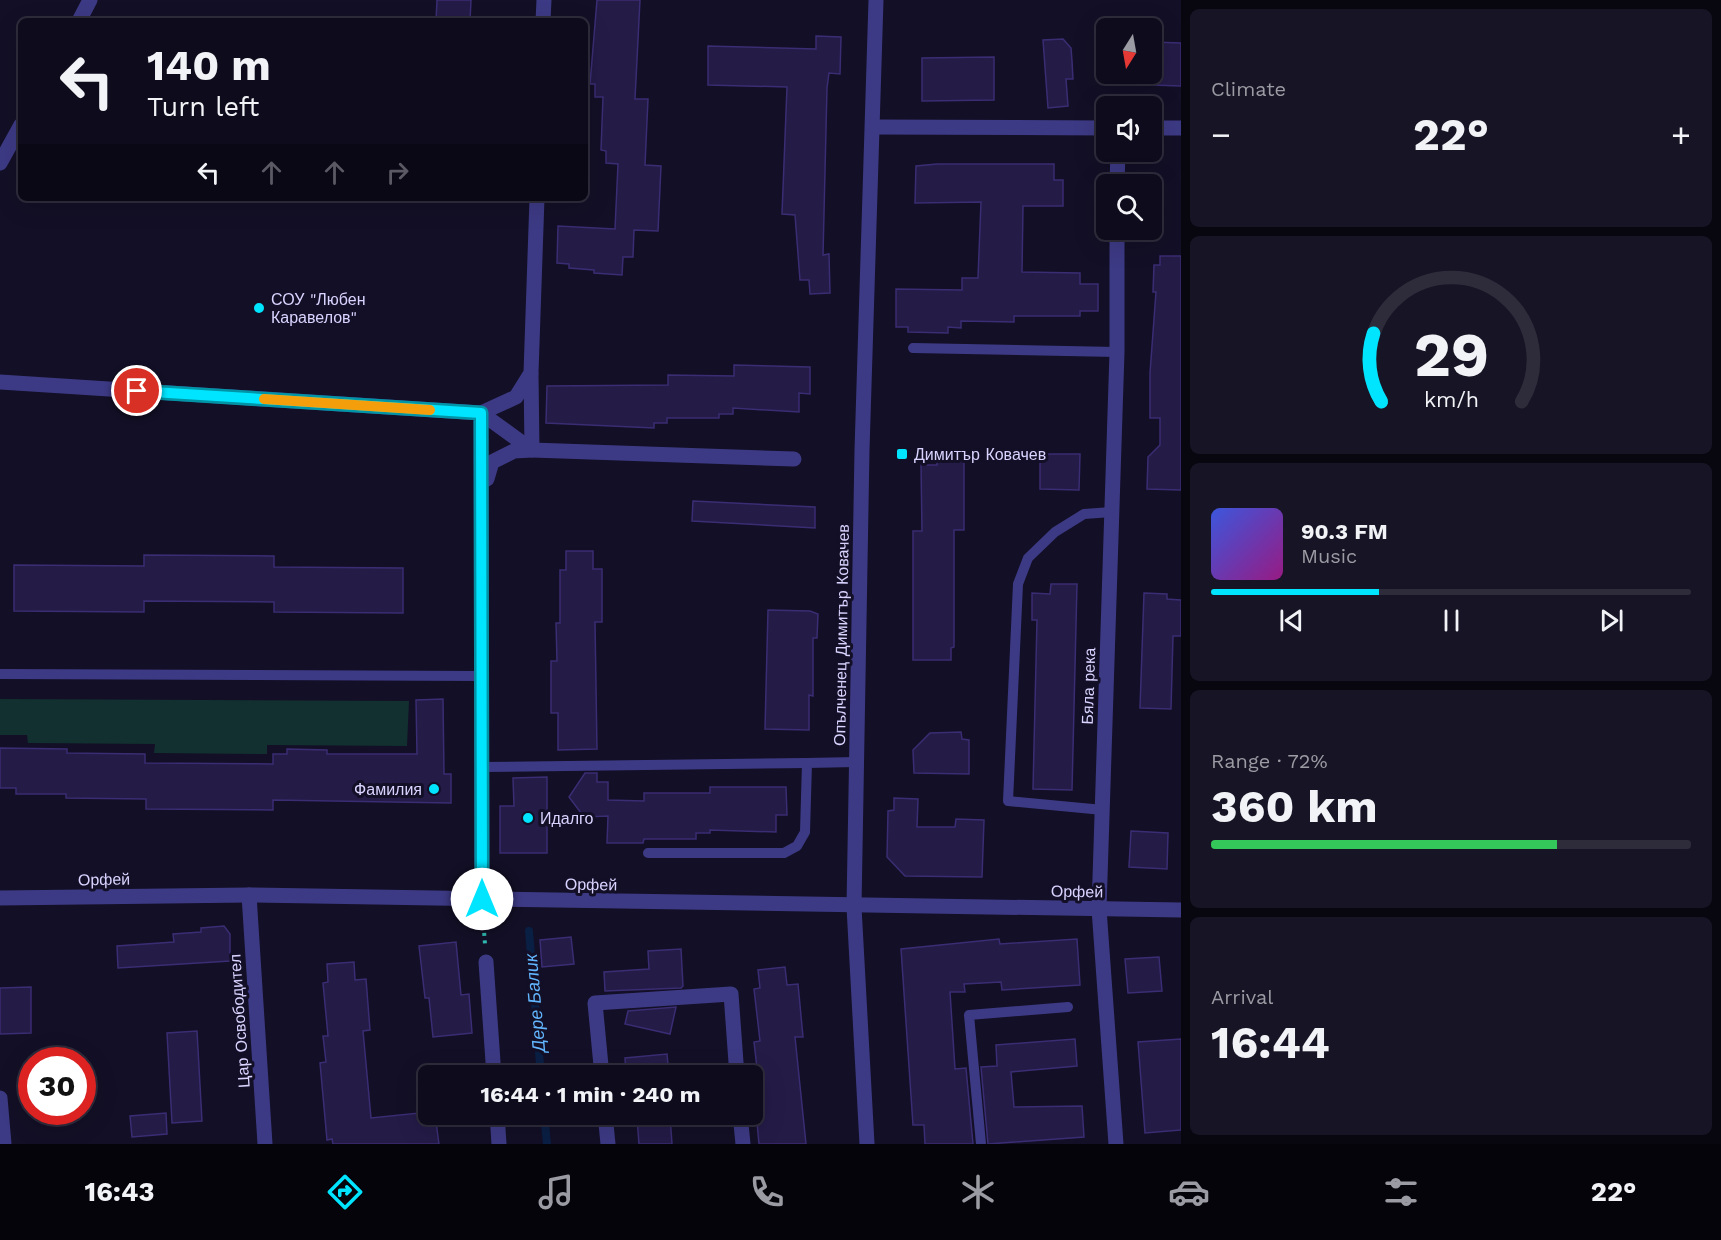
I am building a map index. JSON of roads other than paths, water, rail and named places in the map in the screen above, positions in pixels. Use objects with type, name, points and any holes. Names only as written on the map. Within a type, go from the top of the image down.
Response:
[{"type":"street","points":[[81,18],[90,0]]},
{"type":"street","points":[[543,18],[544,0]]},
{"type":"street","name":"Опълченец Димитър Ковачев","points":[[867,1144],[854,907],[862,438],[876,0]]},
{"type":"street","points":[[873,127],[1096,128]]},
{"type":"street","points":[[1162,128],[1181,128]]},
{"type":"street","points":[[0,163],[18,130]]},
{"type":"street","points":[[532,450],[531,373],[537,201]]},
{"type":"street","name":"Бяла река","points":[[1116,1144],[1099,909],[1117,351],[1117,240]]},
{"type":"street","points":[[0,382],[481,413],[516,397],[531,373]]},
{"type":"street","points":[[481,413],[532,450]]},
{"type":"street","points":[[481,413],[482,899]]},
{"type":"street","points":[[482,493],[492,462],[514,451],[794,459]]},
{"type":"street","name":"Орфей","points":[[0,898],[249,895],[854,907],[1181,910]]},
{"type":"street","name":"Цар Освободител","points":[[249,895],[265,1144]]},
{"type":"street","points":[[486,962],[493,1065]]},
{"type":"street","points":[[601,1065],[595,1003],[731,994],[736,1065]]},
{"type":"street","points":[[0,1098],[4,1144]]},
{"type":"street","points":[[498,1125],[499,1144]]},
{"type":"street","points":[[606,1125],[608,1144]]},
{"type":"street","points":[[741,1125],[743,1144]]},
{"type":"lane","points":[[913,348],[1117,351]]},
{"type":"lane","points":[[1103,810],[1008,801],[1018,584],[1028,558],[1054,532],[1084,514],[1112,512]]},
{"type":"lane","points":[[0,674],[481,676]]},
{"type":"lane","points":[[482,767],[856,762]]},
{"type":"lane","points":[[648,853],[784,853],[797,846],[805,832],[807,763]]},
{"type":"lane","points":[[981,1144],[969,1016],[1068,1007]]},
{"type":"waterway","name":"Дере Балик","points":[[529,931],[540,1065]]},
{"type":"waterway","name":"Дере Балик","points":[[545,1125],[547,1144]]},
{"type":"place","name":"СОУ \"Любен Каравелов\"","points":[[259,308]]},
{"type":"place","name":"Димитър Ковачев","points":[[902,454]]},
{"type":"place","name":"Фамилия","points":[[434,789]]},
{"type":"place","name":"Идалго","points":[[528,818]]}]
